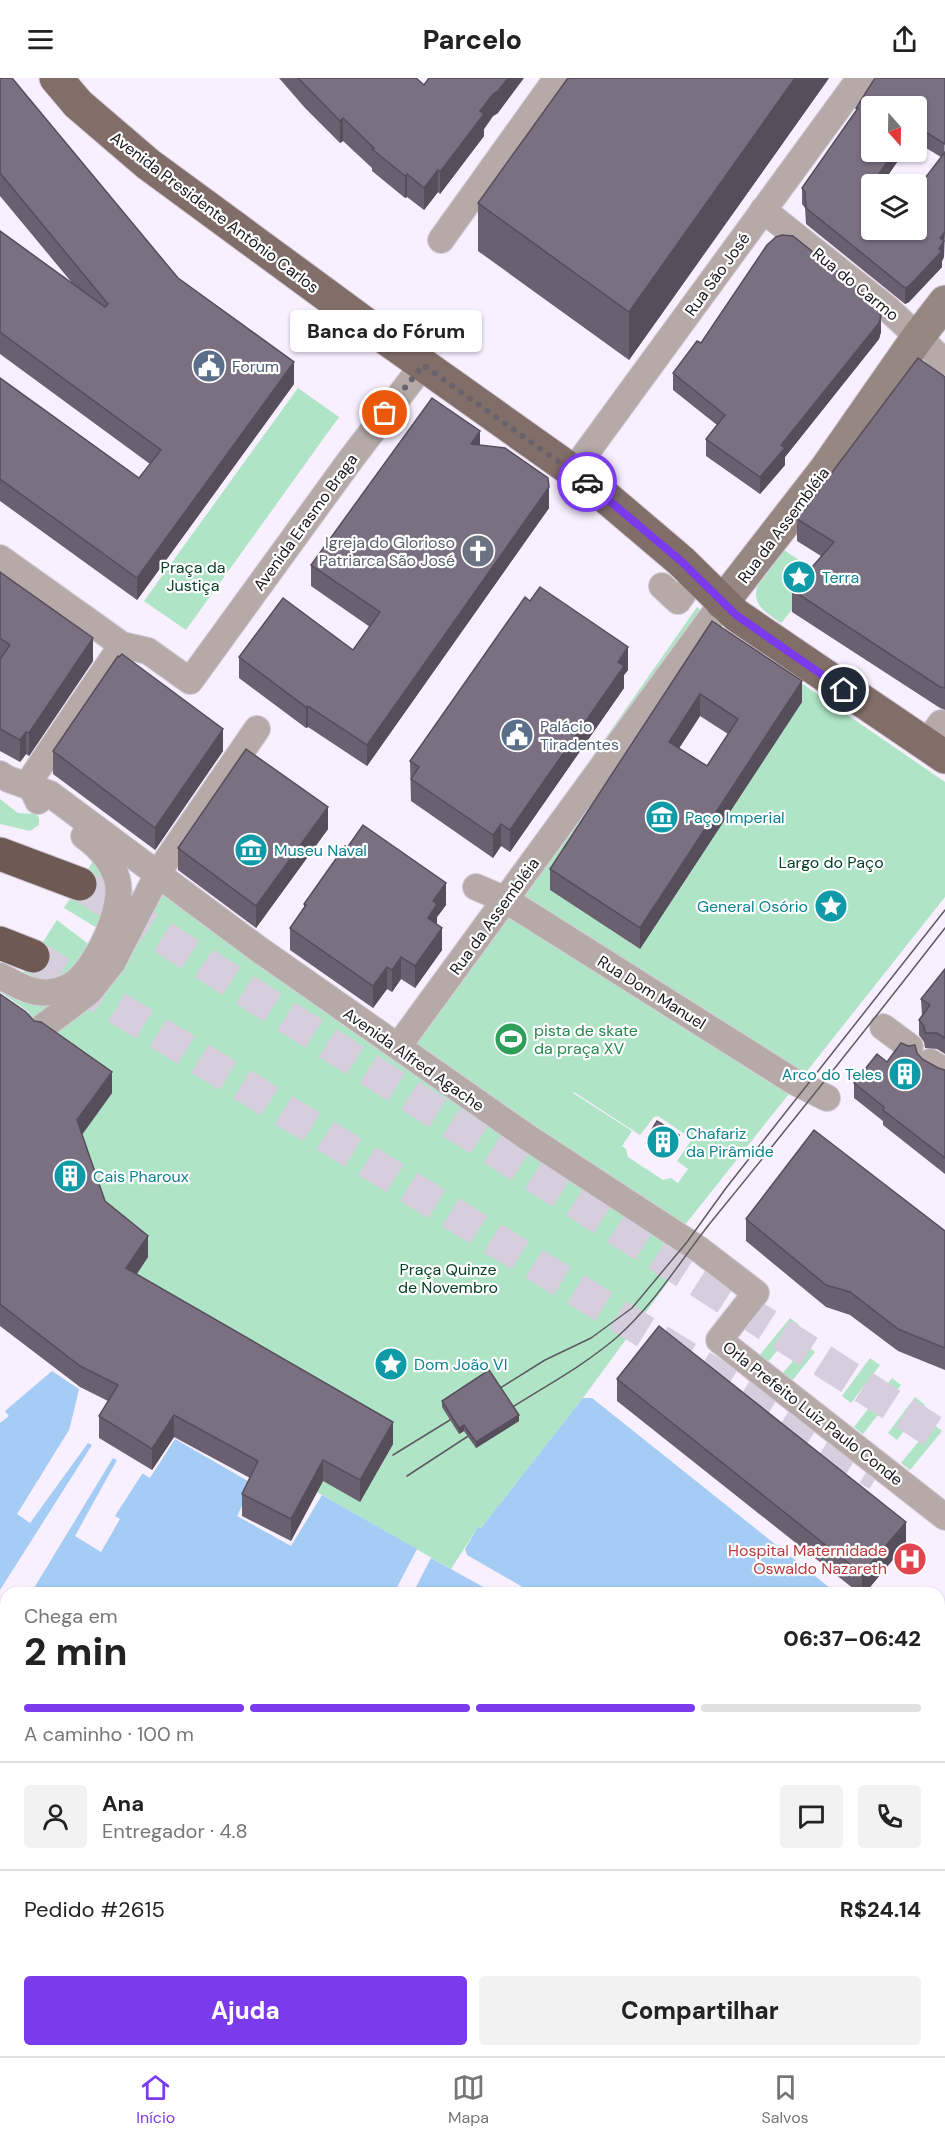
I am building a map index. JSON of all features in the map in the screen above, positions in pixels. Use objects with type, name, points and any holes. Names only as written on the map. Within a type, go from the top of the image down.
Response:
[{"type":"highway","points":[[0,854],[80,884]]},
{"type":"highway","points":[[0,943],[33,956]]},
{"type":"main road","name":"Avenida Presidente Antônio Carlos","points":[[56,78],[78,104],[148,164],[581,477],[681,561],[736,615],[938,743]]},
{"type":"street","points":[[441,240],[557,78]]},
{"type":"street","name":"Rua São José","points":[[581,477],[763,210],[860,78]]},
{"type":"street","name":"Rua do Carmo","points":[[763,210],[888,309],[945,362]]},
{"type":"street","name":"Rua da Assembléia","points":[[403,1041],[722,603],[826,468],[945,302]]},
{"type":"street","name":"Avenida Erasmo Braga","points":[[122,645],[148,651],[190,681],[351,459],[423,365]]},
{"type":"street","points":[[0,558],[122,645],[33,776],[31,786],[36,799],[104,853],[117,880],[118,893],[112,919],[98,955],[75,983],[49,993],[31,991],[0,976]]},
{"type":"street","points":[[40,1029],[89,993],[112,963],[160,869],[257,729]]},
{"type":"street","name":"Avenida Alfred Agache","points":[[0,774],[50,794],[160,869],[257,948],[403,1041],[527,1137],[677,1235]]},
{"type":"street","name":"Rua Dom Manuel","points":[[476,887],[506,900],[793,1081],[827,1098]]},
{"type":"street","points":[[883,1028],[928,1060]]},
{"type":"street","name":"Orla Prefeito Luiz Paulo Conde","points":[[677,1235],[756,1293],[719,1340],[945,1517]]},
{"type":"green space","name":"Praça da Justiça","points":[[298,388],[339,417],[186,630],[144,601]]},
{"type":"green space","points":[[784,550],[821,575],[781,623],[762,608],[756,594],[757,587]]},
{"type":"green space","name":"Praça Quinze de Novembro","points":[[697,607],[723,629],[945,782],[945,897],[677,1235],[687,1256],[583,1398],[481,1528],[478,1527],[451,1569],[317,1492],[355,1423],[126,1289],[105,1223],[24,1018],[29,1012],[0,992],[0,986],[60,998],[156,865],[393,1030],[495,896]],"holes":[[[712,643],[802,702],[640,949],[550,890]],[[574,1092],[640,1135],[654,1117],[658,1116],[689,1137],[690,1142],[677,1161],[688,1169],[678,1183],[671,1178],[663,1180],[628,1157],[626,1149],[622,1146],[632,1131]]]},
{"type":"green space","points":[[0,799],[18,813],[36,814],[39,818],[39,825],[30,831],[0,824]]},
{"type":"green space","points":[[93,861],[98,864],[109,894],[97,928],[64,908]]},
{"type":"green space","points":[[57,920],[91,946],[65,979],[52,983],[21,976]]},
{"type":"green space","points":[[790,1318],[799,1325],[767,1363],[759,1356]]},
{"type":"green space","points":[[806,1345],[815,1352],[792,1381],[783,1373]]},
{"type":"green space","points":[[870,1358],[880,1365],[851,1403],[842,1396]]},
{"type":"green space","points":[[892,1378],[901,1385],[863,1434],[854,1427]]},
{"type":"green space","points":[[915,1397],[925,1405],[897,1440],[888,1433]]},
{"type":"green space","points":[[933,1424],[942,1431],[910,1470],[901,1463]]},
{"type":"water","points":[[0,1330],[79,1389],[70,1430],[150,1478],[175,1439],[253,1484],[237,1516],[291,1546],[322,1495],[417,1549],[397,1587],[0,1587]]},
{"type":"water","points":[[583,1398],[592,1398],[829,1587],[523,1587],[467,1555],[465,1549],[478,1527],[481,1528]]},
{"type":"water","points":[[431,1558],[483,1587],[416,1587]]},
{"type":"pier","points":[[0,1327],[64,1376],[52,1371],[5,1411],[9,1416],[0,1423]]},
{"type":"pier","points":[[80,1387],[82,1390],[73,1428],[144,1471],[115,1516],[120,1519],[101,1552],[75,1536],[117,1460],[113,1458],[35,1587],[2,1587],[92,1445],[88,1443],[30,1523],[17,1514],[69,1430]]},
{"type":"building","name":"Forum","points":[[0,78],[12,78],[178,278],[294,362],[137,578],[0,479],[0,378],[139,478],[161,450],[0,332],[0,231],[105,307],[108,304],[0,173]]},
{"type":"building","points":[[298,78],[416,78],[424,85],[429,78],[508,78],[480,111],[484,114],[440,172],[438,170],[424,188],[407,174],[405,176],[372,149],[374,148],[343,118],[340,121]]},
{"type":"building","points":[[568,78],[795,78],[629,312],[478,203]]},
{"type":"building","points":[[875,78],[945,78],[945,144],[927,133],[927,96],[864,96]]},
{"type":"building","points":[[861,100],[861,162],[887,162],[879,174],[861,174],[861,240],[927,240],[927,176],[945,152],[945,232],[940,238],[944,241],[939,249],[942,251],[905,288],[806,208],[805,192],[802,188],[858,108],[856,108]]},
{"type":"building","points":[[782,235],[793,236],[869,297],[881,316],[879,323],[781,445],[785,448],[760,477],[706,439],[725,415],[673,373],[697,341],[701,343],[767,245]]},
{"type":"building","points":[[918,358],[945,377],[945,688],[940,687],[792,590],[834,542],[797,519]]},
{"type":"building","points":[[432,398],[480,431],[471,444],[505,448],[548,478],[549,487],[367,745],[308,706],[306,707],[239,657],[283,598],[353,650],[380,612],[311,565]]},
{"type":"building","points":[[0,572],[93,638],[29,733],[26,732],[20,740],[0,729],[0,659],[10,645],[0,638]]},
{"type":"building","name":"Palácio Tiradentes","points":[[540,587],[628,647],[618,662],[624,666],[510,830],[501,824],[493,835],[411,779],[419,767],[410,761],[525,597],[530,601]]},
{"type":"building","name":"Paço Imperial","points":[[712,621],[802,681],[640,928],[550,869]],"holes":[[[700,694],[738,719],[707,766],[669,742]]]},
{"type":"building","points":[[122,654],[223,729],[155,828],[53,751],[118,656]]},
{"type":"building","name":"Museu Naval","points":[[246,749],[328,807],[256,906],[178,848]]},
{"type":"building","points":[[363,825],[446,883],[433,901],[437,904],[428,918],[442,928],[415,966],[401,957],[392,970],[387,967],[373,986],[290,928],[345,846],[347,848]]},
{"type":"building","points":[[945,969],[945,1038],[937,1033],[925,1033],[924,1026],[919,1020],[930,1005],[921,999]]},
{"type":"building","points":[[0,994],[26,1012],[34,1021],[41,1022],[112,1072],[77,1120],[105,1201],[148,1236],[126,1268],[393,1422],[360,1480],[323,1460],[291,1519],[242,1494],[258,1461],[174,1415],[152,1449],[99,1416],[118,1385],[80,1366],[0,1304]]},
{"type":"building","points":[[901,1043],[908,1046],[915,1045],[922,1059],[945,1070],[945,1158],[883,1110],[884,1107],[854,1083],[877,1054],[887,1062]]},
{"type":"building","name":"Chafariz da Pirâmide","points":[[657,1121],[679,1135],[668,1152],[647,1138]]},
{"type":"building","points":[[814,1130],[945,1231],[945,1348],[898,1329],[850,1292],[826,1285],[746,1219]]},
{"type":"building","points":[[659,1326],[906,1522],[862,1574],[617,1379]]},
{"type":"building","points":[[489,1370],[519,1415],[476,1442],[464,1425],[459,1428],[442,1401]]},
{"type":"tunnel","points":[[80,884],[945,1439]]},
{"type":"tunnel","points":[[33,956],[878,1475]]},
{"type":"tram line","points":[[486,1397],[545,1360],[591,1338],[632,1308],[687,1242],[726,1188],[945,910]]},
{"type":"tram line","points":[[500,1415],[588,1359],[616,1338],[643,1311],[945,928]]},
{"type":"tram line","points":[[393,1455],[463,1412]]},
{"type":"tram line","points":[[407,1476],[482,1427]]},
{"type":"way so far","points":[[385,413],[423,365],[587,482]]},
{"type":"place","name":"Forum","points":[[209,366]]},
{"type":"place","name":"Banca do Fórum","points":[[385,413]]},
{"type":"place","name":"Igreja do Glorioso Patriarca São José","points":[[478,551]]},
{"type":"place","name":"Terra","points":[[799,577]]},
{"type":"place","name":"Palácio Tiradentes","points":[[517,735]]},
{"type":"place","name":"Paço Imperial","points":[[662,817]]},
{"type":"place","name":"Museu Naval","points":[[251,850]]},
{"type":"place","name":"General Osório","points":[[831,906]]},
{"type":"place","name":"pista de skate da praça XV","points":[[511,1039]]},
{"type":"place","name":"Arco do Teles","points":[[905,1074]]},
{"type":"place","name":"Chafariz da Pirâmide","points":[[663,1142]]},
{"type":"place","name":"Cais Pharoux","points":[[70,1176]]},
{"type":"place","name":"Dom João VI","points":[[391,1364]]},
{"type":"place","name":"Hospital Maternidade Oswaldo Nazareth","points":[[910,1559]]},
{"type":"route","points":[[587,482],[681,561],[736,615],[844,690]]},
{"type":"park label","name":"Largo do Paço","points":[[831,862]]}]
